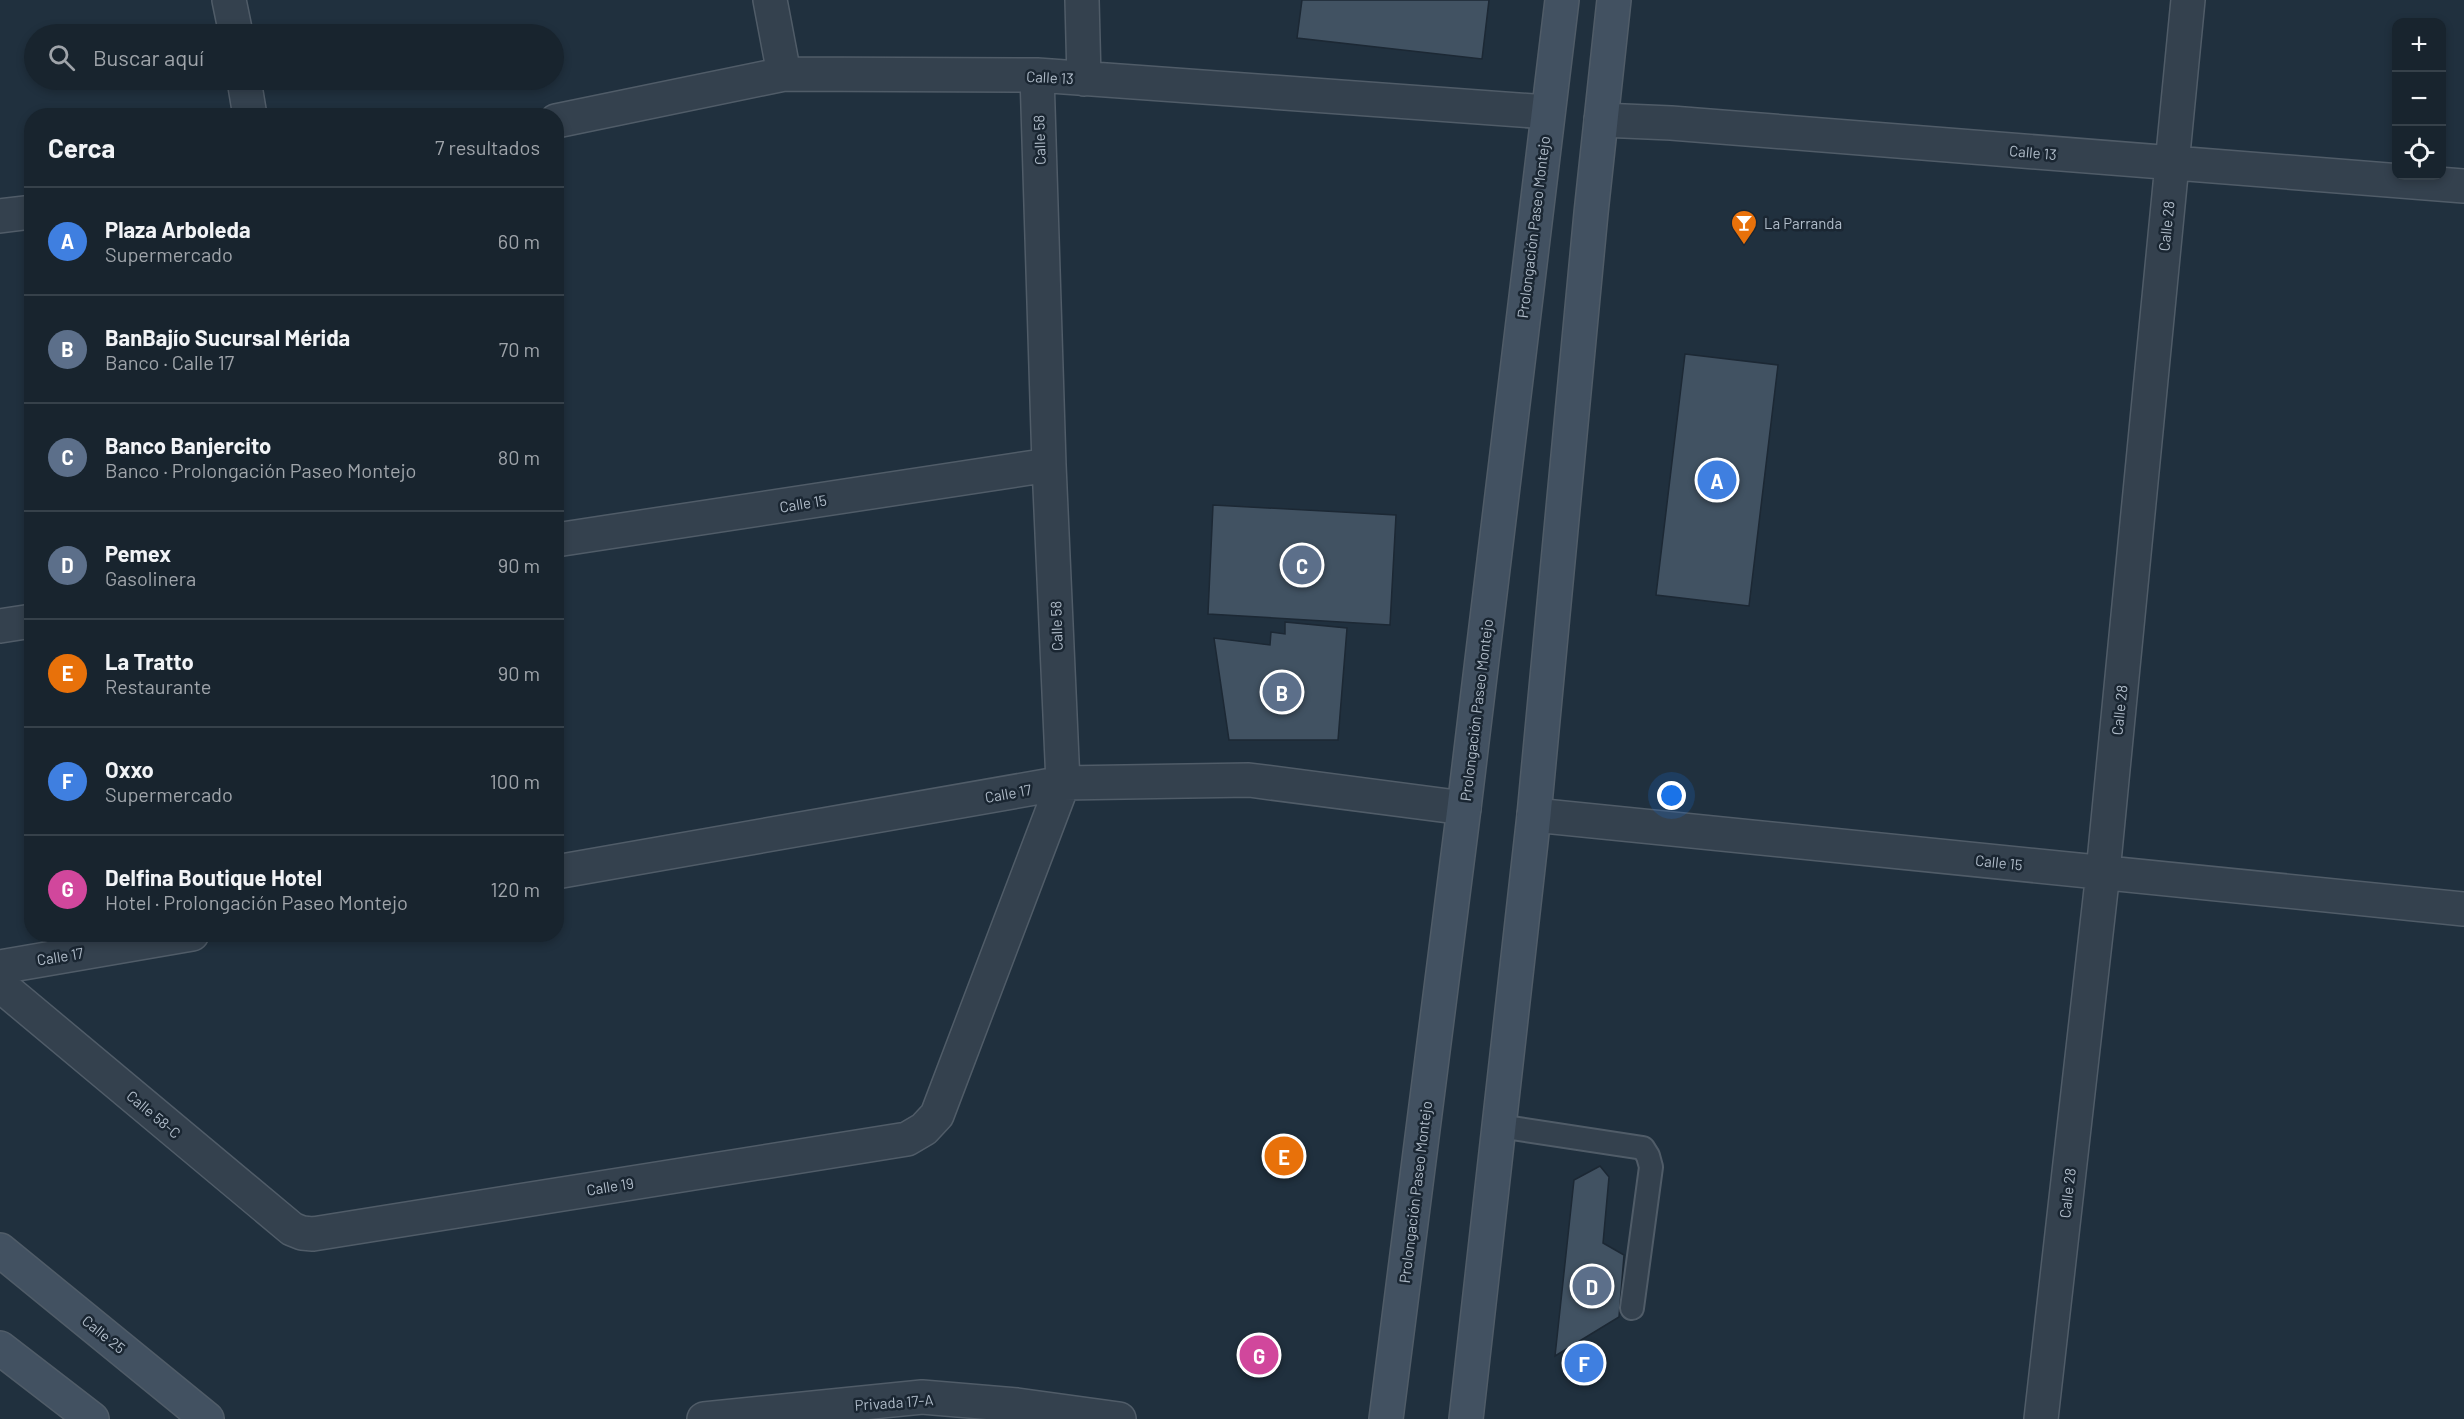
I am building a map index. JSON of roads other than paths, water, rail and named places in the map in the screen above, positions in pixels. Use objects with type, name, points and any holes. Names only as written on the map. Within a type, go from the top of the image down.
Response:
[{"type":"main road","name":"Prolongación Paseo Montejo","points":[[1386,1419],[1464,808],[1562,0]]},
{"type":"main road","points":[[1466,1419],[1534,815],[1590,213],[1614,0]]},
{"type":"main road","name":"Calle 25","points":[[0,1250],[207,1419]]},
{"type":"main road","points":[[0,1348],[92,1419]]},
{"type":"street","points":[[229,0],[234,24]]},
{"type":"street","points":[[770,0],[784,74]]},
{"type":"street","points":[[1082,0],[1084,79]]},
{"type":"street","name":"Calle 28","points":[[2041,1419],[2103,872],[2188,0]]},
{"type":"street","name":"Calle 13","points":[[564,118],[784,74],[1037,75],[1547,112]]},
{"type":"street","name":"Calle 58","points":[[907,1139],[924,1129],[937,1115],[1063,783],[1049,465],[1037,75]]},
{"type":"street","points":[[246,90],[249,108]]},
{"type":"street","name":"Calle 13","points":[[1601,120],[1671,123],[2464,186]]},
{"type":"street","points":[[0,216],[24,213]]},
{"type":"street","name":"Calle 15","points":[[564,539],[1049,465]]},
{"type":"street","points":[[0,626],[24,622]]},
{"type":"street","name":"Calle 17","points":[[564,871],[1063,783],[1249,780],[1464,808]]},
{"type":"street","name":"Calle 15","points":[[1534,815],[2464,909]]},
{"type":"street","name":"Calle 17","points":[[0,967],[145,942]]},
{"type":"street","name":"Calle 58-C","points":[[0,985],[292,1229],[313,1234]]},
{"type":"street","name":"Calle 19","points":[[313,1234],[907,1139]]},
{"type":"street","name":"Privada 17-A","points":[[704,1419],[922,1397],[1017,1405],[1119,1419]]},
{"type":"lane","points":[[1499,1126],[1643,1148],[1651,1167],[1632,1308]]},
{"type":"place","name":"La Parranda","points":[[1744,246]]},
{"type":"place","name":"Plaza Arboleda","points":[[1717,480]]},
{"type":"place","name":"Banco Banjercito","points":[[1302,565]]},
{"type":"place","name":"BanBajío Sucursal Mérida","points":[[1282,692]]},
{"type":"place","name":"La Tratto","points":[[1284,1156]]},
{"type":"place","name":"Pemex","points":[[1592,1286]]},
{"type":"place","name":"Delfina Boutique Hotel","points":[[1259,1355]]},
{"type":"place","name":"Oxxo","points":[[1584,1363]]}]
